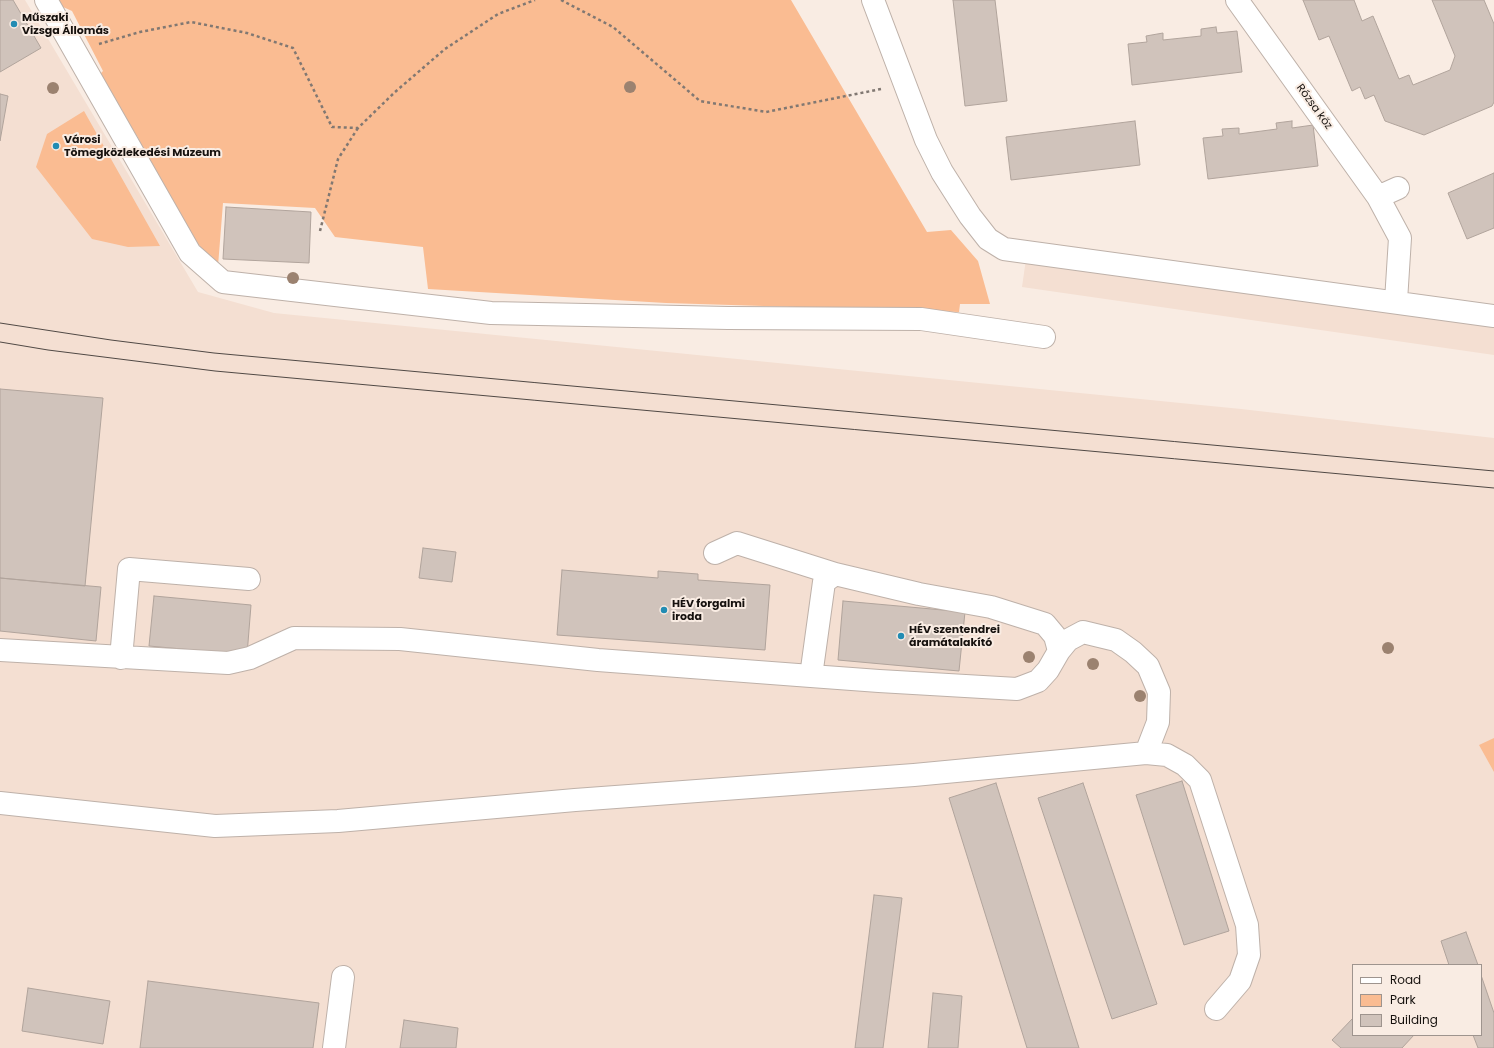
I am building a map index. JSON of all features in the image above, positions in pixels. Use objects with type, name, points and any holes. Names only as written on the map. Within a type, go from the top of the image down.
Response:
[{"type":"street","points":[[46,0],[74,52],[190,253],[223,282],[491,313],[728,318],[921,319],[1044,337]]},
{"type":"street","points":[[872,0],[926,140],[942,172],[970,216],[988,239],[1004,249],[1396,301],[1494,316]]},
{"type":"street","name":"Rózsa köz","points":[[1237,0],[1378,197],[1400,238],[1396,301]]},
{"type":"street","points":[[1378,197],[1398,188]]},
{"type":"street","points":[[715,553],[736,543],[834,574],[991,607],[1045,624],[1116,640],[1148,666],[1159,692],[1158,722],[1146,753]]},
{"type":"street","points":[[121,658],[129,569],[249,579]]},
{"type":"street","points":[[811,676],[824,582],[834,574]]},
{"type":"street","points":[[1045,624],[1055,636],[1059,651]]},
{"type":"street","points":[[0,650],[228,663],[250,658],[294,638],[400,639],[598,660],[811,676],[1017,689],[1038,681],[1048,670],[1059,651],[1068,640],[1083,632]]},
{"type":"street","points":[[0,803],[215,826],[331,821],[575,800],[914,775],[1146,753],[1167,755],[1185,765],[1200,780],[1247,926],[1249,955],[1240,980],[1216,1009]]},
{"type":"street","points":[[334,1048],[344,977]]},
{"type":"path","points":[[320,231],[338,159],[358,128],[395,92],[446,49],[498,14],[535,0]]},
{"type":"path","points":[[561,0],[613,27],[700,101],[766,112],[904,84]]},
{"type":"path","points":[[74,52],[140,32],[191,22],[247,32],[293,48],[332,127],[358,128]]},
{"type":"shaded area","points":[[0,0],[25,0],[198,292],[274,313],[1241,409],[1494,438],[1494,1048],[0,1048]]},
{"type":"shaded area","points":[[1026,259],[1494,320],[1494,355],[1022,287]]},
{"type":"green space","points":[[59,0],[791,0],[927,232],[951,230],[978,261],[990,304],[960,304],[959,312],[666,303],[428,289],[423,247],[335,237],[315,208],[223,203],[218,266],[211,264],[199,245],[189,240],[137,136],[97,77],[103,71],[72,11],[63,7]]},
{"type":"green space","points":[[84,111],[160,246],[128,247],[92,239],[36,167],[47,134]]},
{"type":"green space","points":[[1494,738],[1494,772],[1479,745]]},
{"type":"building","name":"Műszaki Vizsga Állomás","points":[[0,0],[13,0],[41,48],[0,72]]},
{"type":"building","points":[[953,0],[995,0],[1007,101],[965,106]]},
{"type":"building","points":[[1303,0],[1354,0],[1362,21],[1373,16],[1399,79],[1409,75],[1413,85],[1450,70],[1455,56],[1432,0],[1484,0],[1494,24],[1494,102],[1492,106],[1424,135],[1385,121],[1374,95],[1365,99],[1360,87],[1352,91],[1329,36],[1319,40]]},
{"type":"building","points":[[1216,27],[1217,33],[1237,31],[1242,72],[1132,85],[1128,44],[1147,42],[1146,36],[1163,33],[1163,40],[1201,36],[1201,29]]},
{"type":"building","points":[[0,94],[8,96],[0,141]]},
{"type":"building","points":[[1135,121],[1140,165],[1011,180],[1006,137]]},
{"type":"building","points":[[1292,121],[1292,128],[1313,125],[1318,166],[1208,179],[1203,138],[1223,136],[1222,129],[1239,128],[1239,134],[1277,129],[1276,123]]},
{"type":"building","points":[[1494,173],[1494,228],[1467,239],[1448,193]]},
{"type":"building","points":[[226,207],[311,212],[309,263],[223,259]]},
{"type":"building","points":[[0,389],[103,398],[85,586],[0,578]]},
{"type":"building","points":[[423,548],[456,552],[452,582],[419,578]]},
{"type":"building","name":"HÉV forgalmi iroda","points":[[562,570],[658,578],[658,571],[698,574],[698,580],[770,585],[765,650],[557,635]]},
{"type":"building","points":[[0,578],[101,587],[96,641],[0,631]]},
{"type":"building","points":[[154,596],[251,605],[247,655],[149,646]]},
{"type":"building","name":"HÉV szentendrei áramátalakító","points":[[843,601],[965,612],[959,671],[838,660]]},
{"type":"building","points":[[1182,781],[1229,931],[1184,945],[1136,795]]},
{"type":"building","points":[[996,783],[1079,1048],[1027,1048],[949,798]]},
{"type":"building","points":[[1083,783],[1157,1004],[1112,1019],[1038,798]]},
{"type":"building","points":[[874,895],[902,898],[883,1048],[855,1048]]},
{"type":"building","points":[[1466,932],[1478,964],[1449,964],[1441,941]]},
{"type":"building","points":[[1482,978],[1494,1013],[1494,1048],[1478,1048],[1473,1036],[1482,1036]]},
{"type":"building","points":[[148,981],[319,1003],[313,1048],[140,1048]]},
{"type":"building","points":[[28,988],[110,1001],[103,1044],[22,1031]]},
{"type":"building","points":[[933,993],[962,996],[958,1048],[928,1048]]},
{"type":"building","points":[[1352,1019],[1352,1036],[1413,1036],[1402,1048],[1341,1048],[1332,1040]]},
{"type":"building","points":[[404,1020],[458,1028],[456,1048],[400,1048]]},
{"type":"tram line","points":[[0,323],[111,340],[214,353],[1494,471]]},
{"type":"tram line","points":[[0,342],[48,350],[215,371],[1494,488]]},
{"type":"place","name":"Műszaki Vizsga Állomás","points":[[14,24]]},
{"type":"place","name":"Városi Tömegközlekedési Múzeum","points":[[56,146]]},
{"type":"place","name":"HÉV forgalmi iroda","points":[[664,610]]},
{"type":"place","name":"HÉV szentendrei áramátalakító","points":[[901,636]]}]
